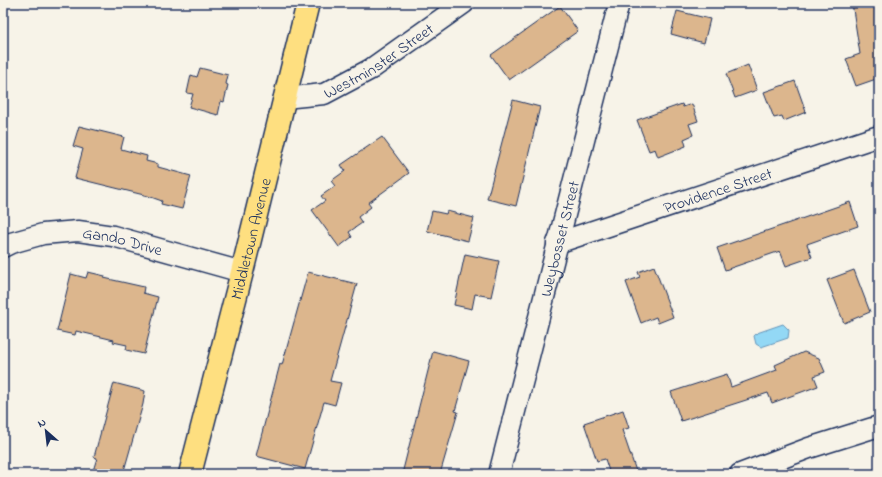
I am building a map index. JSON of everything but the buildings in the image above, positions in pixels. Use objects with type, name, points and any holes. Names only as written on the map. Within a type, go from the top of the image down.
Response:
[{"type":"main road","name":"Middletown Avenue","points":[[190,474],[242,272],[308,3]]},
{"type":"street","name":"Westminster Street","points":[[284,98],[324,94],[370,69],[464,3]]},
{"type":"street","name":"Weybosset Street","points":[[499,474],[619,3]]},
{"type":"street","name":"Providence Street","points":[[557,243],[879,136]]},
{"type":"street","name":"Gando Drive","points":[[3,247],[11,243],[43,234],[78,231],[113,236],[242,272]]},
{"type":"street","points":[[740,474],[809,448],[879,426]]},
{"type":"water","points":[[783,324],[789,330],[788,338],[761,347],[756,344],[754,336],[757,333]]}]
